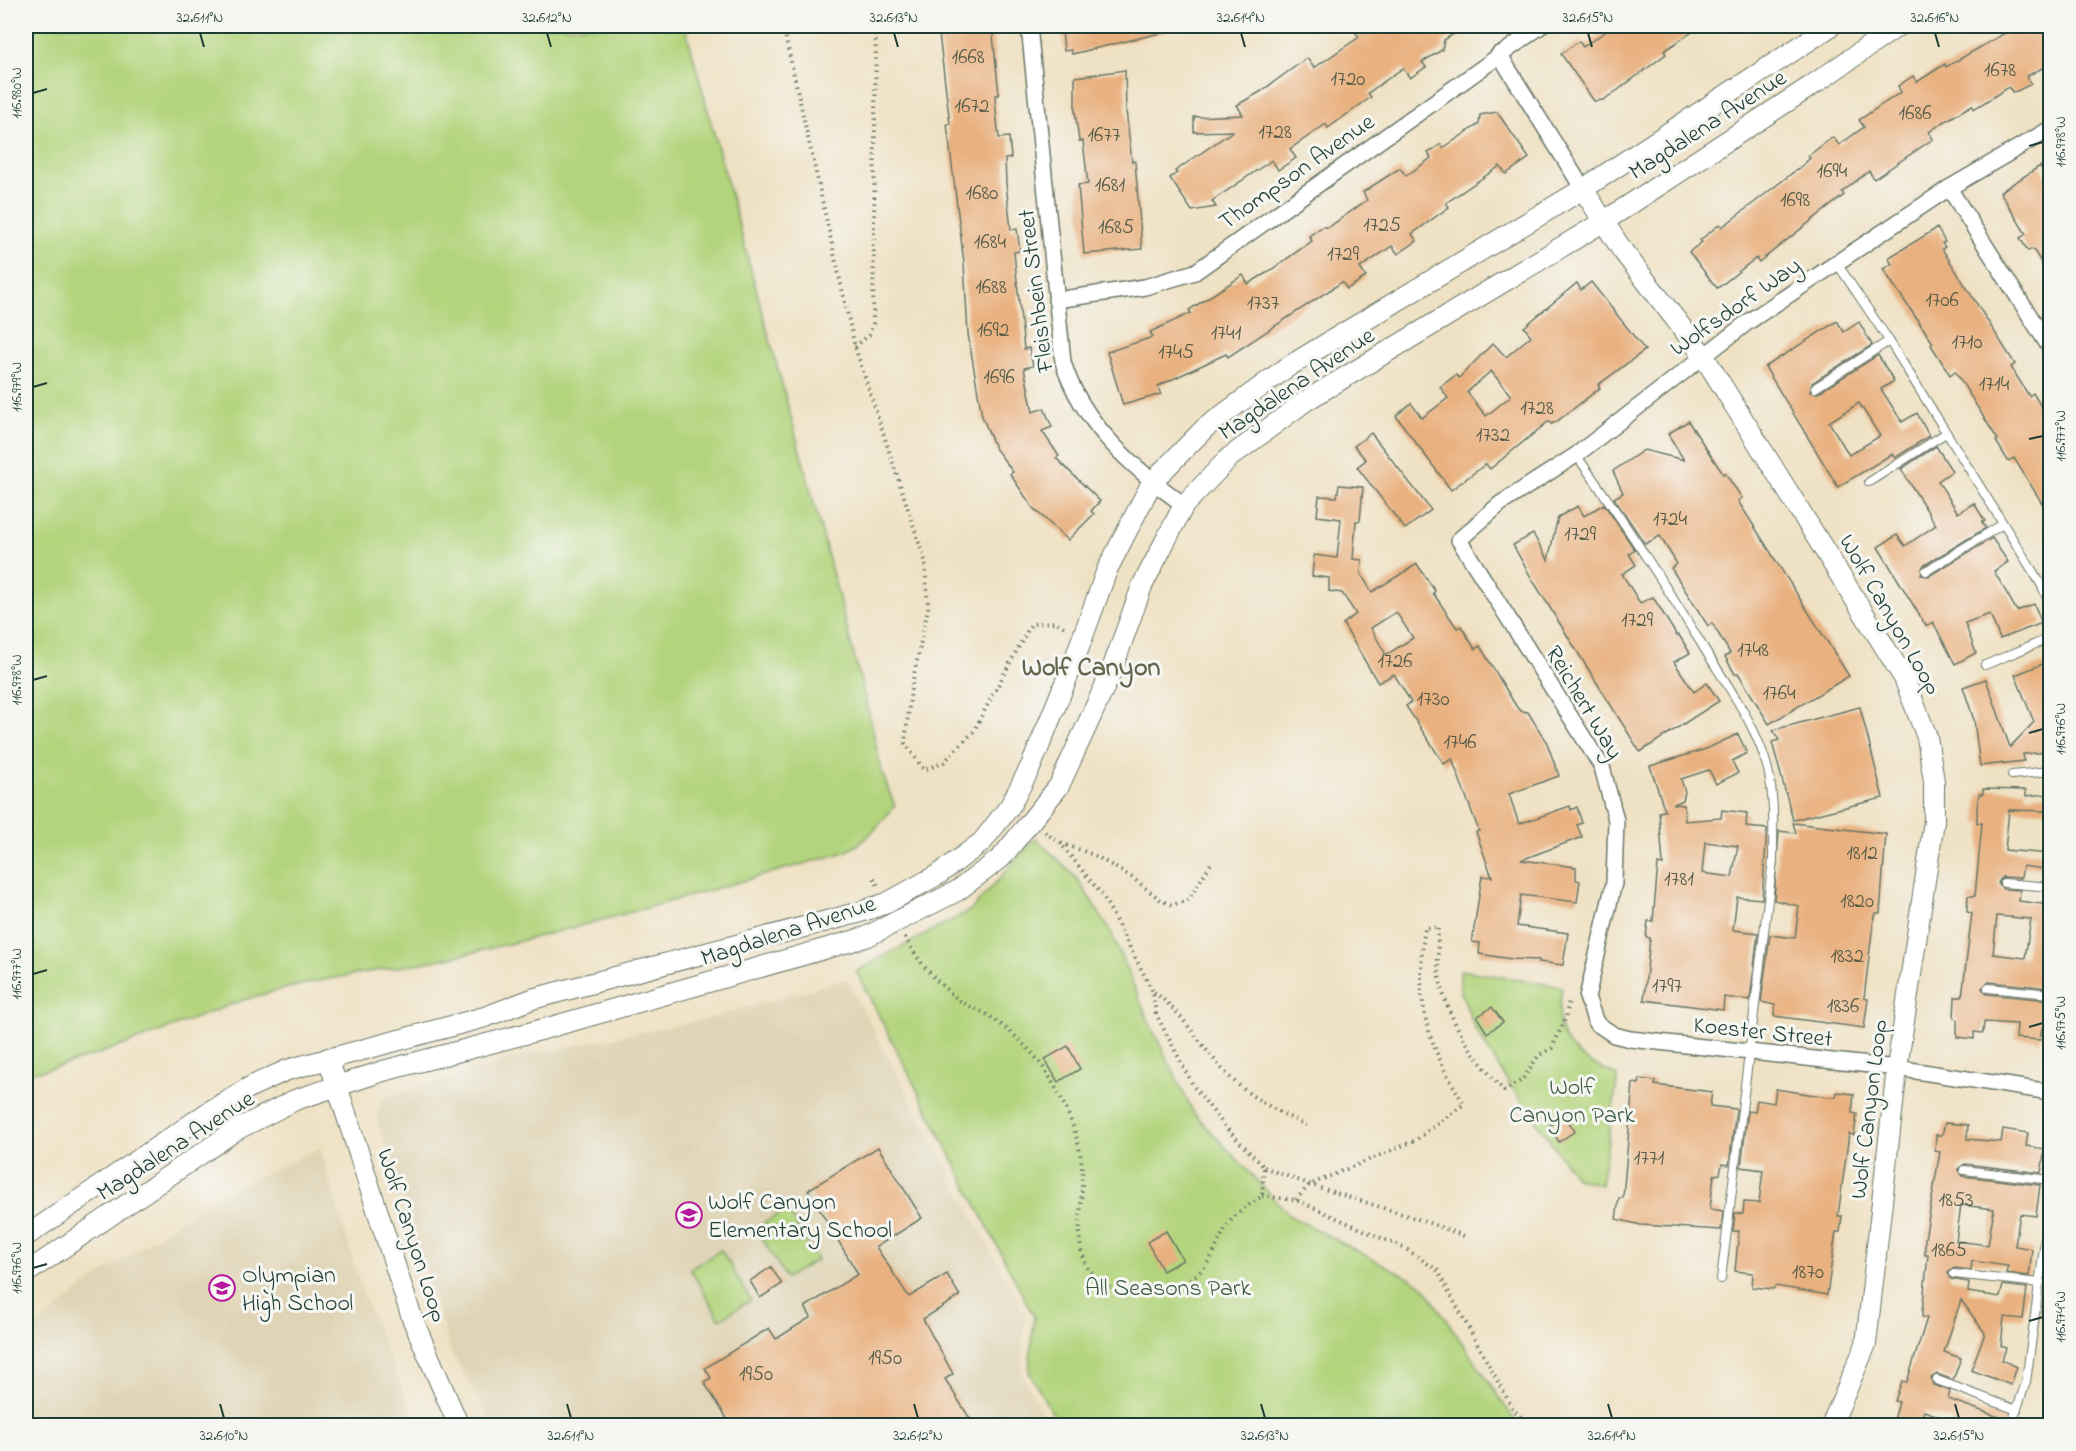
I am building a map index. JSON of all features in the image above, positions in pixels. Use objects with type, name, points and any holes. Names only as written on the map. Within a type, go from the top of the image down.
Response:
[{"type":"street","name":"Fleishbein Street","points":[[1029,26],[1063,362],[1070,386],[1099,429],[1152,482],[1184,505]]},
{"type":"street","name":"Thompson Avenue","points":[[1056,300],[1145,287],[1195,272],[1540,26]]},
{"type":"street","name":"Magdalena Avenue","points":[[26,1236],[220,1105],[287,1070],[485,1017],[532,999],[887,903],[939,874],[982,842],[1010,806],[1031,766],[1107,570],[1152,482],[1205,428],[1286,368],[1583,189],[1831,26]]},
{"type":"street","name":"Magdalena Avenue","points":[[26,1273],[236,1130],[296,1100],[338,1085],[795,959],[866,937],[957,891],[993,865],[1059,786],[1110,675],[1142,586],[1184,505],[1230,456],[1307,400],[1603,222],[1814,84],[1898,26]]},
{"type":"street","name":"Wolf Canyon Loop","points":[[1499,54],[1603,222],[1703,355],[1904,678],[1928,737],[1934,782],[1934,821],[1897,1068],[1866,1344],[1833,1425]]},
{"type":"street","name":"Wolfsdorf Way","points":[[1459,540],[1500,504],[1576,455],[1703,355],[1836,262],[1949,188],[2050,129]]},
{"type":"street","points":[[1949,188],[2050,348]]},
{"type":"street","name":"Reichert Way","points":[[1459,540],[1602,767],[1616,820],[1614,883],[1587,997],[1596,1023],[1614,1035]]},
{"type":"street","name":"Koester Street","points":[[1614,1035],[1749,1053],[1897,1068],[2050,1092]]},
{"type":"street","name":"Wolf Canyon Loop","points":[[328,1058],[412,1318],[459,1425]]},
{"type":"lane","points":[[1836,262],[1889,341],[2042,586],[2050,606]]},
{"type":"lane","points":[[1815,388],[1889,341]]},
{"type":"lane","points":[[1869,482],[1946,433]]},
{"type":"lane","points":[[1576,455],[1624,521],[1730,690],[1755,736],[1767,767],[1773,803],[1773,860],[1721,1279]]},
{"type":"lane","points":[[1926,571],[2003,524]]},
{"type":"lane","points":[[1985,665],[2050,638]]},
{"type":"lane","points":[[2012,775],[2050,771]]},
{"type":"lane","points":[[2004,883],[2050,887]]},
{"type":"lane","points":[[1988,988],[2050,994]]},
{"type":"lane","points":[[1964,1170],[2050,1180]]},
{"type":"lane","points":[[2011,1425],[2026,1382],[2050,1203]]},
{"type":"lane","points":[[1954,1274],[2040,1283]]},
{"type":"lane","points":[[1937,1380],[2017,1410]]},
{"type":"path","points":[[783,26],[855,347],[925,561],[928,608],[911,689],[905,743],[924,770],[944,762],[973,732],[1031,624],[1056,622],[1082,639]]},
{"type":"path","points":[[855,347],[869,335],[873,323],[876,26]]},
{"type":"path","points":[[1031,822],[1060,843],[1103,897],[1153,992],[1156,1014],[1194,1087],[1227,1129],[1264,1167],[1309,1185],[1431,1223],[1464,1236]]},
{"type":"path","points":[[1060,843],[1094,855],[1133,878],[1162,901],[1172,905],[1188,900],[1212,862]]},
{"type":"path","points":[[874,878],[887,903]]},
{"type":"path","points":[[897,922],[913,952],[928,971],[955,997],[990,1017],[1020,1041],[1044,1068],[1072,1120],[1082,1166],[1081,1251],[1092,1274],[1115,1290],[1134,1294],[1153,1294],[1174,1287],[1198,1273],[1216,1250],[1232,1219],[1262,1196],[1296,1200],[1406,1249],[1437,1270],[1513,1409],[1529,1425]]},
{"type":"path","points":[[1296,1200],[1309,1185],[1416,1140],[1464,1104],[1443,1070],[1420,994],[1420,962],[1425,928],[1438,927],[1439,975],[1455,1024],[1473,1055],[1504,1091],[1522,1080],[1539,1055],[1552,1048],[1566,1017],[1569,996]]},
{"type":"path","points":[[1153,992],[1173,1006],[1226,1073],[1268,1108],[1306,1125]]},
{"type":"path","points":[[1262,1196],[1264,1167]]},
{"type":"shaded area","name":"Wolf Canyon Elementary School","points":[[846,979],[1025,1315],[1021,1373],[1048,1425],[494,1425],[452,1354],[376,1116],[384,1098],[532,1054],[703,1020]]},
{"type":"shaded area","name":"Olympian High School","points":[[320,1148],[363,1294],[417,1425],[26,1425],[26,1335],[90,1282],[214,1198]]},
{"type":"green space","points":[[26,26],[685,26],[813,499],[870,717],[882,773],[895,806],[871,833],[858,845],[842,853],[521,941],[272,992],[244,1000],[95,1055],[39,1071],[26,1071]]},
{"type":"green space","name":"All Seasons Park","points":[[1036,838],[1079,881],[1111,932],[1149,1022],[1193,1112],[1290,1216],[1423,1285],[1518,1425],[1059,1425],[1029,1372],[1034,1317],[856,971],[971,910]]},
{"type":"green space","name":"Wolf Canyon Park","points":[[1460,970],[1562,987],[1559,1020],[1565,1039],[1585,1059],[1618,1076],[1601,1185],[1576,1178],[1508,1082],[1474,1027],[1460,989]]},
{"type":"green space","points":[[787,1209],[817,1260],[786,1278],[756,1228]]},
{"type":"green space","points":[[721,1250],[751,1300],[720,1319],[690,1269]]},
{"type":"building","points":[[938,26],[992,26],[999,95],[995,95],[999,138],[1009,137],[1011,158],[1005,159],[1006,183],[1011,230],[1017,229],[1020,251],[1014,252],[1024,349],[1029,348],[1033,366],[1024,368],[1033,412],[1044,408],[1052,427],[1042,431],[1059,456],[1056,458],[1100,501],[1091,511],[1094,514],[1068,540],[1033,508],[1010,474],[1013,472],[995,448],[982,416],[968,334],[964,263]]},
{"type":"building","points":[[1099,26],[1164,26],[1165,32],[1072,54],[1071,50],[1064,51],[1062,30]]},
{"type":"building","points":[[1351,26],[1466,26],[1444,40],[1442,50],[1422,62],[1426,67],[1410,78],[1403,68],[1368,93],[1371,97],[1328,128],[1326,124],[1290,149],[1296,158],[1278,170],[1272,160],[1212,201],[1216,207],[1192,211],[1170,178],[1177,173],[1175,171],[1233,131],[1194,132],[1194,117],[1243,115],[1237,105],[1260,92],[1307,58],[1314,68],[1359,37]]},
{"type":"building","points":[[1614,26],[1701,26],[1664,51],[1666,54],[1618,90],[1603,100],[1594,101],[1561,54],[1579,41],[1583,47]]},
{"type":"building","points":[[2017,26],[2050,26],[2050,64],[2027,76],[2031,84],[2012,92],[2009,87],[1974,109],[1972,105],[1944,122],[1929,132],[1933,139],[1874,179],[1869,171],[1842,192],[1844,195],[1759,262],[1756,258],[1717,288],[1689,252],[1720,224],[1722,227],[1804,164],[1810,158],[1808,156],[1833,137],[1839,145],[1864,127],[1859,120],[1901,92],[1898,86],[1913,76],[1917,82],[1945,64],[1946,67]]},
{"type":"building","points":[[1125,70],[1126,110],[1132,162],[1135,161],[1142,249],[1084,254],[1078,185],[1088,184],[1083,141],[1079,141],[1075,111],[1075,77]]},
{"type":"building","points":[[1497,112],[1529,158],[1506,174],[1500,166],[1446,203],[1449,207],[1412,234],[1417,241],[1398,254],[1392,246],[1360,268],[1366,277],[1347,289],[1342,282],[1228,357],[1226,354],[1158,386],[1161,394],[1123,405],[1107,352],[1153,337],[1150,332],[1191,313],[1189,310],[1243,275],[1248,284],[1268,272],[1312,241],[1309,236],[1322,227],[1329,227],[1367,200],[1363,192],[1400,168],[1406,176],[1431,158],[1428,153],[1441,144],[1443,148],[1479,124],[1480,115]]},
{"type":"building","points":[[2040,166],[2050,182],[2050,277],[2033,249],[2028,251],[2020,238],[2026,234],[2000,192]]},
{"type":"building","points":[[1937,228],[1945,242],[1942,243],[1945,247],[1942,249],[2015,364],[2011,367],[2029,396],[2033,393],[2050,421],[2050,516],[2014,458],[2008,461],[1996,441],[1998,440],[1955,371],[1950,375],[1931,345],[1933,343],[1883,269],[1892,264],[1888,258]]},
{"type":"building","points":[[1591,282],[1645,350],[1598,385],[1600,388],[1556,422],[1551,424],[1549,421],[1490,469],[1486,464],[1451,490],[1396,416],[1411,403],[1422,418],[1448,398],[1440,387],[1456,375],[1459,378],[1493,343],[1506,357],[1531,336],[1524,327],[1577,283],[1581,290]],"holes":[[[1491,371],[1511,396],[1486,416],[1467,392]]]},
{"type":"building","points":[[1837,321],[1844,332],[1859,322],[1872,345],[1812,383],[1810,392],[1818,393],[1878,355],[1894,381],[1881,389],[1902,422],[1917,413],[1929,436],[1895,458],[1892,454],[1838,487],[1765,367]],"holes":[[[1859,403],[1880,436],[1849,455],[1829,422]]]},
{"type":"building","points":[[1688,421],[1742,498],[1738,501],[1849,676],[1769,724],[1738,673],[1735,674],[1725,657],[1730,653],[1712,623],[1708,626],[1671,568],[1677,564],[1660,536],[1645,544],[1614,498],[1623,493],[1613,471],[1644,450],[1684,460],[1668,434]]},
{"type":"building","points":[[1371,433],[1431,510],[1405,529],[1357,467],[1366,460],[1354,446]]},
{"type":"building","points":[[1936,446],[1952,471],[1938,481],[1958,513],[1974,503],[1985,521],[1982,522],[1986,528],[1923,566],[1921,575],[1929,576],[1992,538],[2008,562],[1994,571],[2017,611],[2034,604],[2042,623],[2000,639],[1990,614],[1965,623],[1976,653],[1955,664],[1933,622],[1926,626],[1878,547],[1897,535],[1905,546],[1936,525],[1901,469]]},
{"type":"building","points":[[1339,485],[1363,487],[1360,521],[1356,521],[1353,559],[1362,560],[1361,574],[1372,592],[1417,564],[1435,591],[1433,593],[1457,628],[1461,626],[1475,649],[1480,646],[1516,706],[1520,711],[1528,712],[1547,743],[1559,776],[1509,794],[1519,824],[1570,806],[1571,810],[1577,807],[1582,823],[1577,825],[1582,837],[1521,860],[1576,867],[1576,880],[1580,881],[1577,902],[1521,895],[1517,926],[1568,933],[1563,965],[1539,962],[1539,960],[1479,954],[1480,943],[1472,942],[1482,876],[1492,877],[1476,832],[1479,831],[1452,759],[1444,764],[1406,706],[1411,702],[1394,674],[1378,683],[1343,624],[1356,614],[1342,593],[1329,591],[1329,578],[1312,576],[1314,555],[1337,558],[1341,519],[1317,516],[1319,496],[1337,497]],"holes":[[[1396,612],[1413,638],[1386,655],[1371,628]]]},
{"type":"building","points":[[1604,504],[1635,550],[1629,554],[1636,565],[1622,574],[1640,603],[1653,597],[1690,653],[1674,662],[1694,692],[1707,683],[1719,701],[1640,752],[1513,545],[1533,534],[1548,560],[1558,517],[1578,506],[1584,516]]},
{"type":"building","points":[[2050,661],[2050,752],[2023,754],[2024,761],[1980,766],[1974,720],[1963,687],[1986,679],[2010,747],[2034,722],[2015,675]]},
{"type":"building","points":[[1860,707],[1883,798],[1793,820],[1772,742],[1779,740],[1773,730]]},
{"type":"building","points":[[1738,734],[1747,753],[1732,761],[1738,773],[1716,784],[1709,770],[1681,779],[1685,792],[1683,800],[1674,804],[1684,805],[1685,821],[1721,818],[1722,810],[1747,813],[1746,827],[1767,829],[1762,899],[1737,897],[1733,930],[1758,933],[1750,1000],[1724,997],[1723,1010],[1644,1000],[1650,938],[1646,937],[1648,921],[1653,921],[1658,864],[1663,865],[1659,812],[1665,811],[1650,766],[1706,749]],"holes":[[[1705,842],[1738,846],[1732,877],[1702,873]]]},
{"type":"building","points":[[1983,789],[2026,790],[2026,796],[2050,794],[2050,811],[2009,810],[2005,850],[2050,854],[2050,870],[2023,866],[2021,878],[2002,877],[1998,883],[2003,889],[2020,890],[2019,901],[2050,905],[2050,988],[1989,982],[1982,988],[1987,994],[2050,1000],[2050,1029],[2042,1028],[2040,1040],[2016,1038],[2017,1024],[1984,1022],[1983,1033],[1974,1032],[1974,1039],[1957,1037],[1957,1019],[1954,1018],[1955,997],[1962,997],[1972,913],[1967,912],[1968,896],[1975,896],[1982,823],[1977,823],[1977,808],[1979,794],[1983,794]],"holes":[[[1997,916],[2031,919],[2025,958],[1993,954]]]},
{"type":"building","points":[[1793,823],[1886,834],[1880,913],[1876,913],[1873,924],[1864,998],[1868,999],[1864,1028],[1774,1016],[1775,1005],[1761,1002],[1770,935],[1795,938],[1799,906],[1774,900],[1779,831],[1796,833]]},
{"type":"building","points":[[1492,1007],[1503,1022],[1487,1033],[1477,1017]]},
{"type":"building","points":[[1068,1046],[1080,1069],[1058,1082],[1045,1059]]},
{"type":"building","points":[[1640,1079],[1656,1081],[1655,1085],[1712,1092],[1710,1106],[1736,1109],[1729,1165],[1722,1164],[1720,1174],[1714,1175],[1710,1209],[1723,1211],[1721,1230],[1641,1225],[1616,1219],[1619,1198],[1623,1198],[1633,1083],[1639,1084]]},
{"type":"building","points":[[1776,1089],[1828,1097],[1836,1097],[1837,1092],[1854,1094],[1852,1113],[1857,1114],[1854,1135],[1849,1134],[1838,1216],[1842,1216],[1840,1232],[1836,1232],[1827,1295],[1776,1286],[1773,1289],[1752,1287],[1753,1273],[1735,1271],[1739,1231],[1733,1231],[1735,1213],[1743,1214],[1744,1202],[1759,1203],[1763,1170],[1741,1167],[1748,1111],[1755,1112],[1757,1100],[1774,1103]]},
{"type":"building","points":[[1565,1116],[1575,1131],[1559,1142],[1549,1126]]},
{"type":"building","points":[[1945,1123],[1968,1125],[1967,1139],[2001,1142],[2003,1129],[2028,1133],[2026,1146],[2045,1149],[2041,1173],[1965,1164],[1958,1169],[1963,1176],[2040,1185],[2036,1216],[2020,1214],[2015,1246],[2032,1249],[2029,1276],[2006,1273],[2008,1266],[1972,1261],[1971,1270],[1954,1268],[1948,1273],[1951,1279],[1969,1282],[1968,1292],[2000,1297],[2003,1285],[2027,1288],[2023,1319],[2004,1317],[2001,1346],[2006,1348],[2002,1360],[2017,1367],[2011,1385],[1971,1370],[1985,1333],[1961,1300],[1944,1352],[1961,1358],[1953,1380],[1937,1374],[1931,1378],[1934,1385],[1950,1391],[1948,1399],[2007,1420],[2005,1425],[1952,1425],[1953,1421],[1924,1411],[1920,1423],[1912,1421],[1909,1425],[1894,1420],[1899,1402],[1895,1401],[1902,1381],[1907,1382],[1927,1318],[1922,1317],[1928,1255],[1925,1255],[1925,1239],[1940,1152],[1935,1151],[1936,1135],[1942,1135]],"holes":[[[1961,1205],[1994,1209],[1988,1245],[1956,1241]]]},
{"type":"building","points":[[878,1147],[922,1218],[876,1247],[909,1297],[947,1274],[960,1296],[923,1319],[953,1374],[945,1379],[974,1425],[731,1425],[704,1382],[711,1378],[705,1368],[769,1328],[776,1339],[811,1317],[805,1307],[858,1274],[808,1190]]},
{"type":"building","points":[[1166,1231],[1183,1260],[1163,1271],[1147,1242]]},
{"type":"building","points":[[771,1267],[782,1284],[760,1298],[750,1281]]},
{"type":"place","name":"Wolf Canyon Elementary School","points":[[689,1215]]},
{"type":"place","name":"Olympian High School","points":[[222,1288]]},
{"type":"district","name":"Wolf Canyon","points":[[1091,666]]}]
